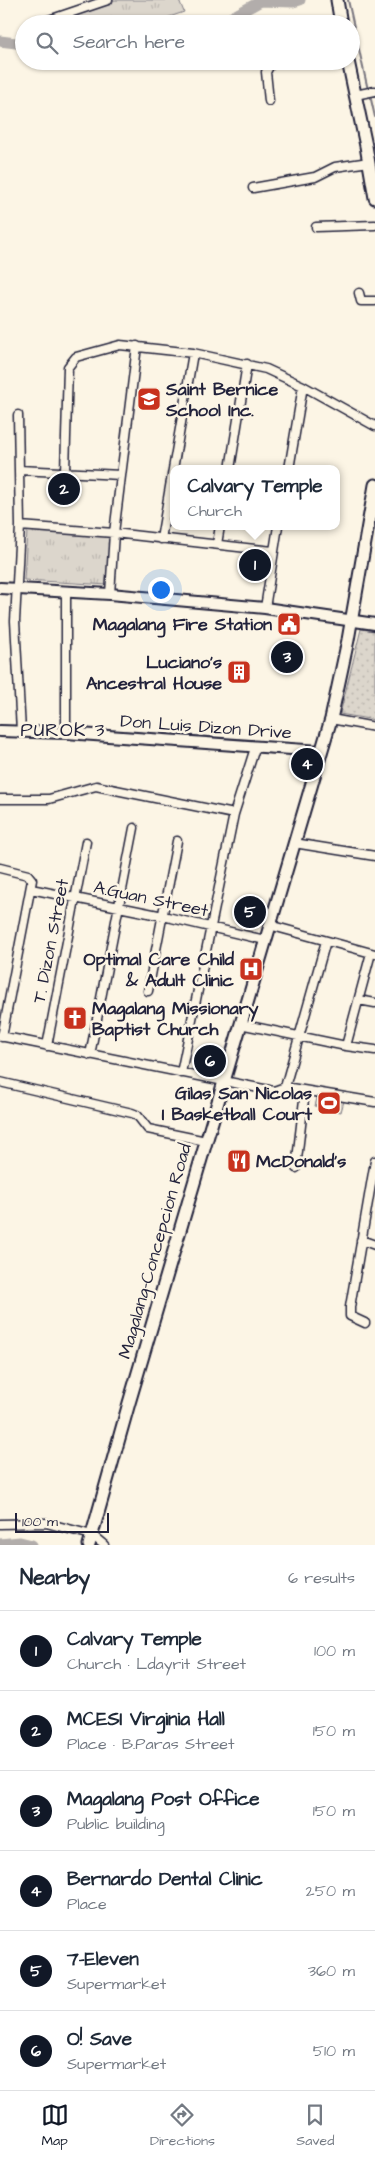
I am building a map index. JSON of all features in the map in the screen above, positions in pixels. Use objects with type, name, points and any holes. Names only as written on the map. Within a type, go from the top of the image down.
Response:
[{"type":"main road","points":[[337,0],[340,15]]},
{"type":"main road","points":[[354,70],[367,92],[372,145],[368,162],[375,198]]},
{"type":"main road","name":"Magalang-Concepcion Road","points":[[90,1540],[223,1081],[331,719],[352,621],[374,503],[375,486]]},
{"type":"street","points":[[64,15],[108,0]]},
{"type":"street","points":[[267,70],[269,101]]},
{"type":"street","points":[[253,188],[315,177],[335,167],[368,162]]},
{"type":"street","points":[[316,227],[375,225]]},
{"type":"street","points":[[360,292],[361,300],[375,301]]},
{"type":"street","points":[[65,472],[68,367],[70,362],[76,357],[120,345],[193,353],[266,369],[303,386],[375,426]]},
{"type":"street","points":[[110,594],[114,533],[137,346]]},
{"type":"street","points":[[174,465],[193,353]]},
{"type":"street","points":[[231,465],[247,364]]},
{"type":"street","points":[[291,465],[303,386]]},
{"type":"street","points":[[18,415],[20,526],[15,621],[21,731]]},
{"type":"street","points":[[19,470],[121,475]]},
{"type":"street","points":[[161,539],[170,487]]},
{"type":"street","points":[[20,526],[114,533],[273,551]]},
{"type":"street","points":[[217,544],[219,530]]},
{"type":"street","points":[[265,608],[277,530]]},
{"type":"street","points":[[0,588],[110,594],[265,608],[375,624]]},
{"type":"street","points":[[66,592],[66,733]]},
{"type":"street","points":[[331,719],[375,727]]},
{"type":"street","name":"Don Luis Dizon Drive","points":[[0,731],[66,733],[256,748],[320,751]]},
{"type":"street","points":[[181,1073],[234,814],[256,748]]},
{"type":"street","points":[[0,799],[49,799],[96,786],[234,814]]},
{"type":"street","points":[[90,1055],[134,828]]},
{"type":"street","name":"T. Dizon Street","points":[[47,1046],[86,842]]},
{"type":"street","points":[[148,991],[177,842]]},
{"type":"street","points":[[294,842],[375,856]]},
{"type":"street","points":[[0,868],[31,877],[31,889],[1,1036],[274,1091],[286,1087],[375,1102]]},
{"type":"street","name":"A.Guan Street","points":[[31,889],[163,916],[265,940]]},
{"type":"street","points":[[269,925],[373,954],[346,1046]]},
{"type":"street","points":[[286,1087],[326,941]]},
{"type":"street","points":[[359,1000],[375,1003]]},
{"type":"street","points":[[240,1024],[299,1037],[375,1050]]},
{"type":"street","points":[[0,1082],[132,1112],[137,1115],[148,1129],[206,1141]]},
{"type":"street","points":[[296,1168],[305,1091]]},
{"type":"street","points":[[365,1323],[349,1314],[350,1296],[375,1161]]},
{"type":"street","points":[[361,1240],[375,1245]]},
{"type":"street","points":[[0,1524],[46,1523],[104,1545]]},
{"type":"green space","points":[[111,0],[179,0],[184,12],[175,15],[67,15]]},
{"type":"green space","points":[[27,531],[111,536],[108,585],[24,580]]},
{"type":"green space","points":[[361,629],[375,631],[375,720],[340,714]]},
{"type":"green space","name":"Gilas San Nicolas I Basketball Court","points":[[318,1094],[344,1101],[341,1112],[315,1106]]},
{"type":"waterway","points":[[235,15],[261,1],[293,2],[300,0]]},
{"type":"waterway","points":[[348,0],[351,15]]},
{"type":"waterway","points":[[0,41],[15,43]]},
{"type":"waterway","points":[[360,54],[368,90]]},
{"type":"waterway","points":[[370,95],[375,117]]},
{"type":"waterway","points":[[0,1544],[20,1542],[32,1545]]},
{"type":"place","name":"Saint Bernice School Inc.","points":[[149,399]]},
{"type":"place","name":"MCESI Virginia Hall","points":[[64,489]]},
{"type":"place","name":"Calvary Temple","points":[[255,565]]},
{"type":"place","name":"Magalang Fire Station","points":[[289,624]]},
{"type":"place","name":"Magalang Post Office","points":[[287,657]]},
{"type":"place","name":"Luciano's Ancestral House","points":[[239,672]]},
{"type":"place","name":"Bernardo Dental Clinic","points":[[307,764]]},
{"type":"place","name":"7-Eleven","points":[[250,912]]},
{"type":"place","name":"Optimal Care Child & Adult Clinic","points":[[251,969]]},
{"type":"place","name":"Magalang Missionary Baptist Church","points":[[75,1018]]},
{"type":"place","name":"O! Save","points":[[210,1061]]},
{"type":"place","name":"Gilas San Nicolas I Basketball Court","points":[[329,1103]]},
{"type":"place","name":"McDonald's","points":[[239,1161]]},
{"type":"district","name":"PUROK 3","points":[[63,730]]}]
